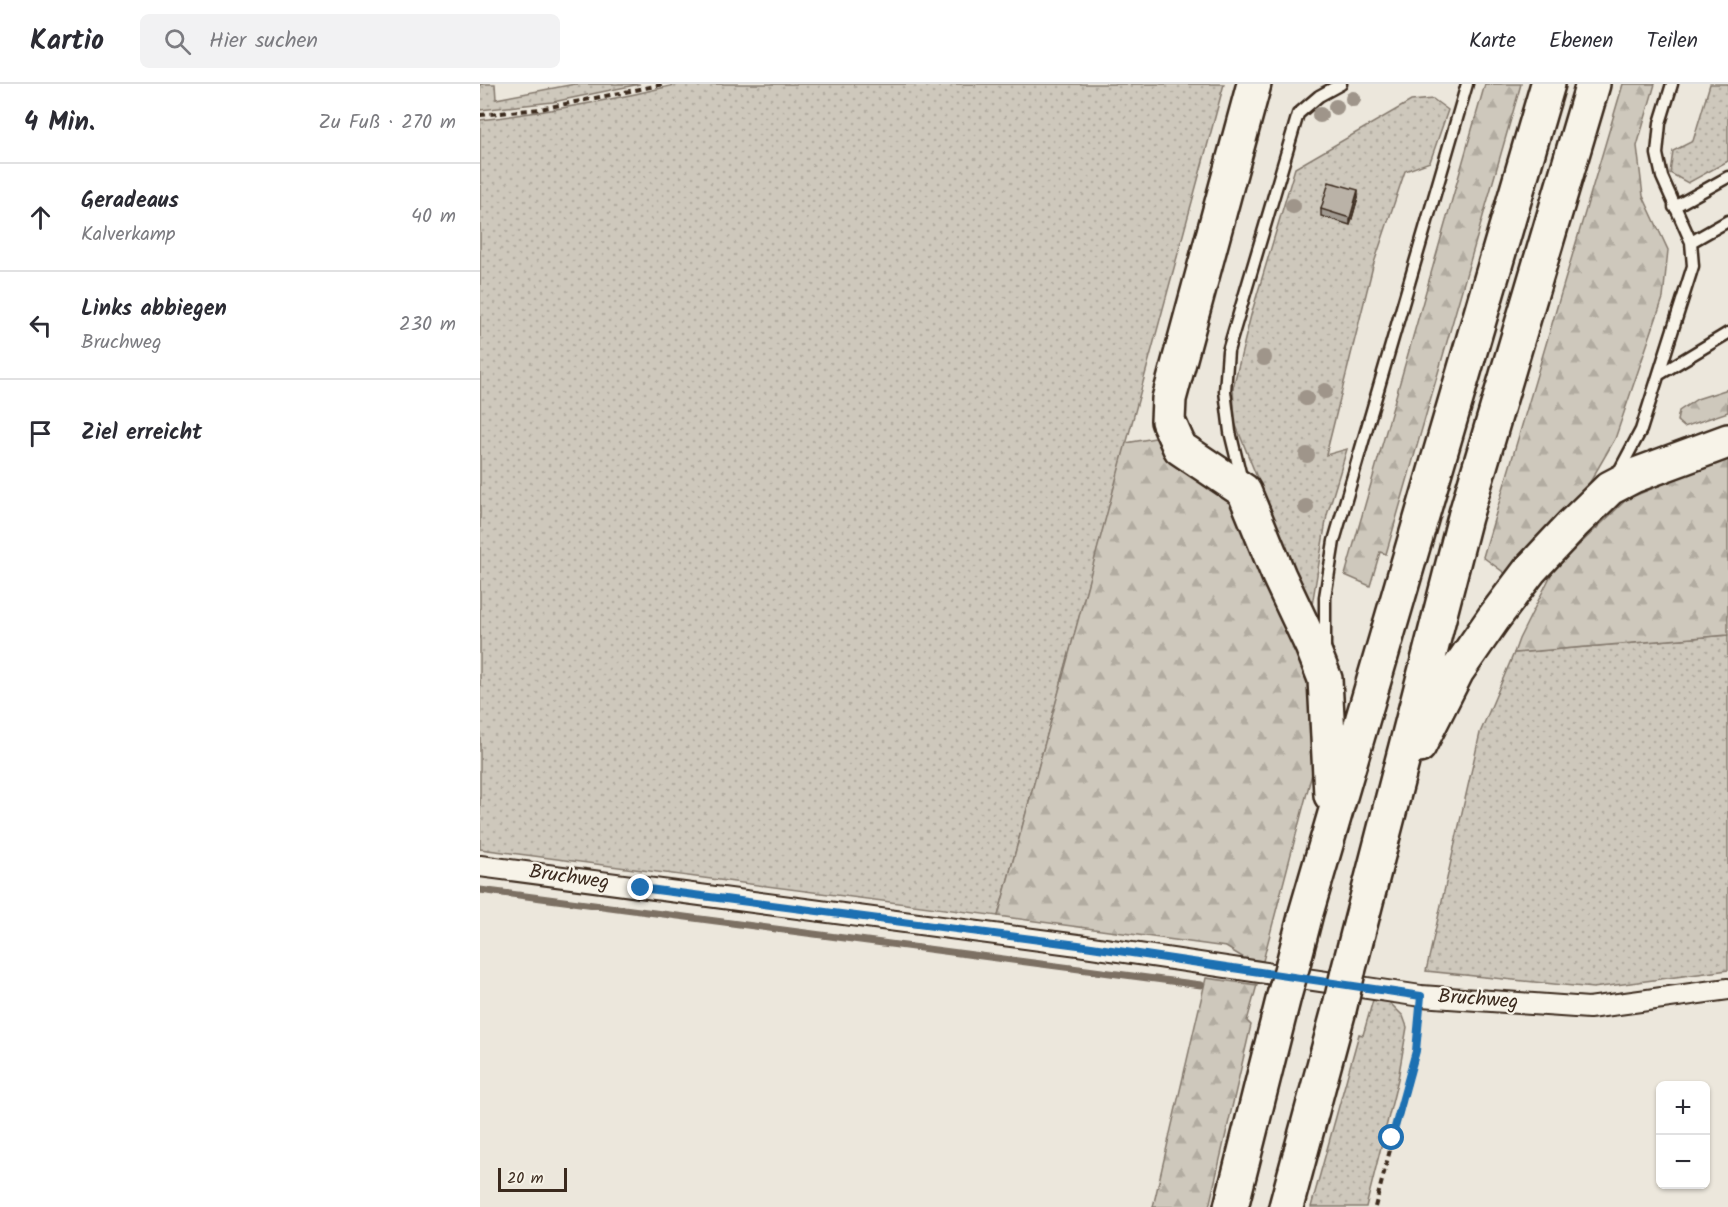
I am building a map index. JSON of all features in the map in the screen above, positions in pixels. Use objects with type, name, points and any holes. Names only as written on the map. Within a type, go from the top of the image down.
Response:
[{"type":"highway","points":[[1254,84],[1169,399],[1168,421],[1180,448],[1244,491],[1325,679],[1331,826]]},
{"type":"highway","points":[[1231,1207],[1284,996],[1331,826],[1548,84]]},
{"type":"highway","points":[[1286,1207],[1340,1010],[1391,801],[1465,517],[1593,84]]},
{"type":"highway","points":[[1391,801],[1457,671],[1530,570],[1610,488],[1633,476],[1728,441]]},
{"type":"street","name":"Bruchweg","points":[[480,866],[1066,944],[1421,996],[1589,1008],[1728,989]]},
{"type":"lane","points":[[1244,491],[1227,412],[1225,391],[1228,351],[1298,114],[1319,96],[1341,84]]},
{"type":"lane","points":[[1325,679],[1325,597],[1334,541],[1467,84]]},
{"type":"lane","points":[[1610,488],[1641,430],[1694,266],[1691,242],[1662,177],[1657,154],[1660,123],[1672,84]]},
{"type":"lane","points":[[1674,207],[1728,177]]},
{"type":"lane","points":[[1691,242],[1728,221]]},
{"type":"lane","points":[[1660,374],[1728,333]]},
{"type":"path","points":[[480,115],[540,109],[665,84]]},
{"type":"path","points":[[1375,1207],[1416,1051],[1421,996]]},
{"type":"green space","points":[[480,84],[495,84],[496,99],[575,84],[640,84],[553,102],[480,110]]},
{"type":"green space","points":[[679,84],[1224,84],[998,916],[480,849],[480,120],[580,105]]},
{"type":"green space","points":[[1485,84],[1521,84],[1386,554],[1380,552],[1370,586],[1345,575]]},
{"type":"green space","points":[[1623,84],[1655,84],[1637,146],[1643,196],[1668,250],[1663,298],[1615,439],[1586,489],[1506,574],[1483,557]]},
{"type":"green space","points":[[1710,84],[1728,84],[1728,161],[1688,183],[1670,173],[1673,151],[1693,141]]},
{"type":"green space","points":[[1433,99],[1448,110],[1430,162],[1405,171],[1373,266],[1326,455],[1347,449],[1327,515],[1311,611],[1235,423],[1233,388],[1251,315],[1295,168],[1411,101]]},
{"type":"green space","points":[[1728,389],[1728,412],[1684,427],[1677,421],[1679,411],[1697,399]]},
{"type":"green space","points":[[1155,438],[1228,489],[1310,687],[1314,766],[1263,961],[1244,958],[1226,947],[998,916],[1126,443]]},
{"type":"green space","points":[[1728,457],[1728,635],[1514,653],[1554,569],[1627,499]]},
{"type":"green space","points":[[1728,635],[1728,970],[1593,988],[1426,971],[1480,733],[1514,653]]},
{"type":"green space","points":[[1206,978],[1257,985],[1247,1021],[1251,1025],[1209,1207],[1153,1207]]},
{"type":"green space","points":[[1382,995],[1403,1016],[1407,1027],[1398,1079],[1366,1207],[1311,1207],[1359,1034],[1363,1035],[1373,1000]]},
{"type":"building","points":[[1329,182],[1358,190],[1350,218],[1321,209]]},
{"type":"waterway","points":[[480,890],[1201,985]]},
{"type":"route","points":[[641,888],[1078,945],[1421,996],[1416,1051],[1392,1138]]}]
